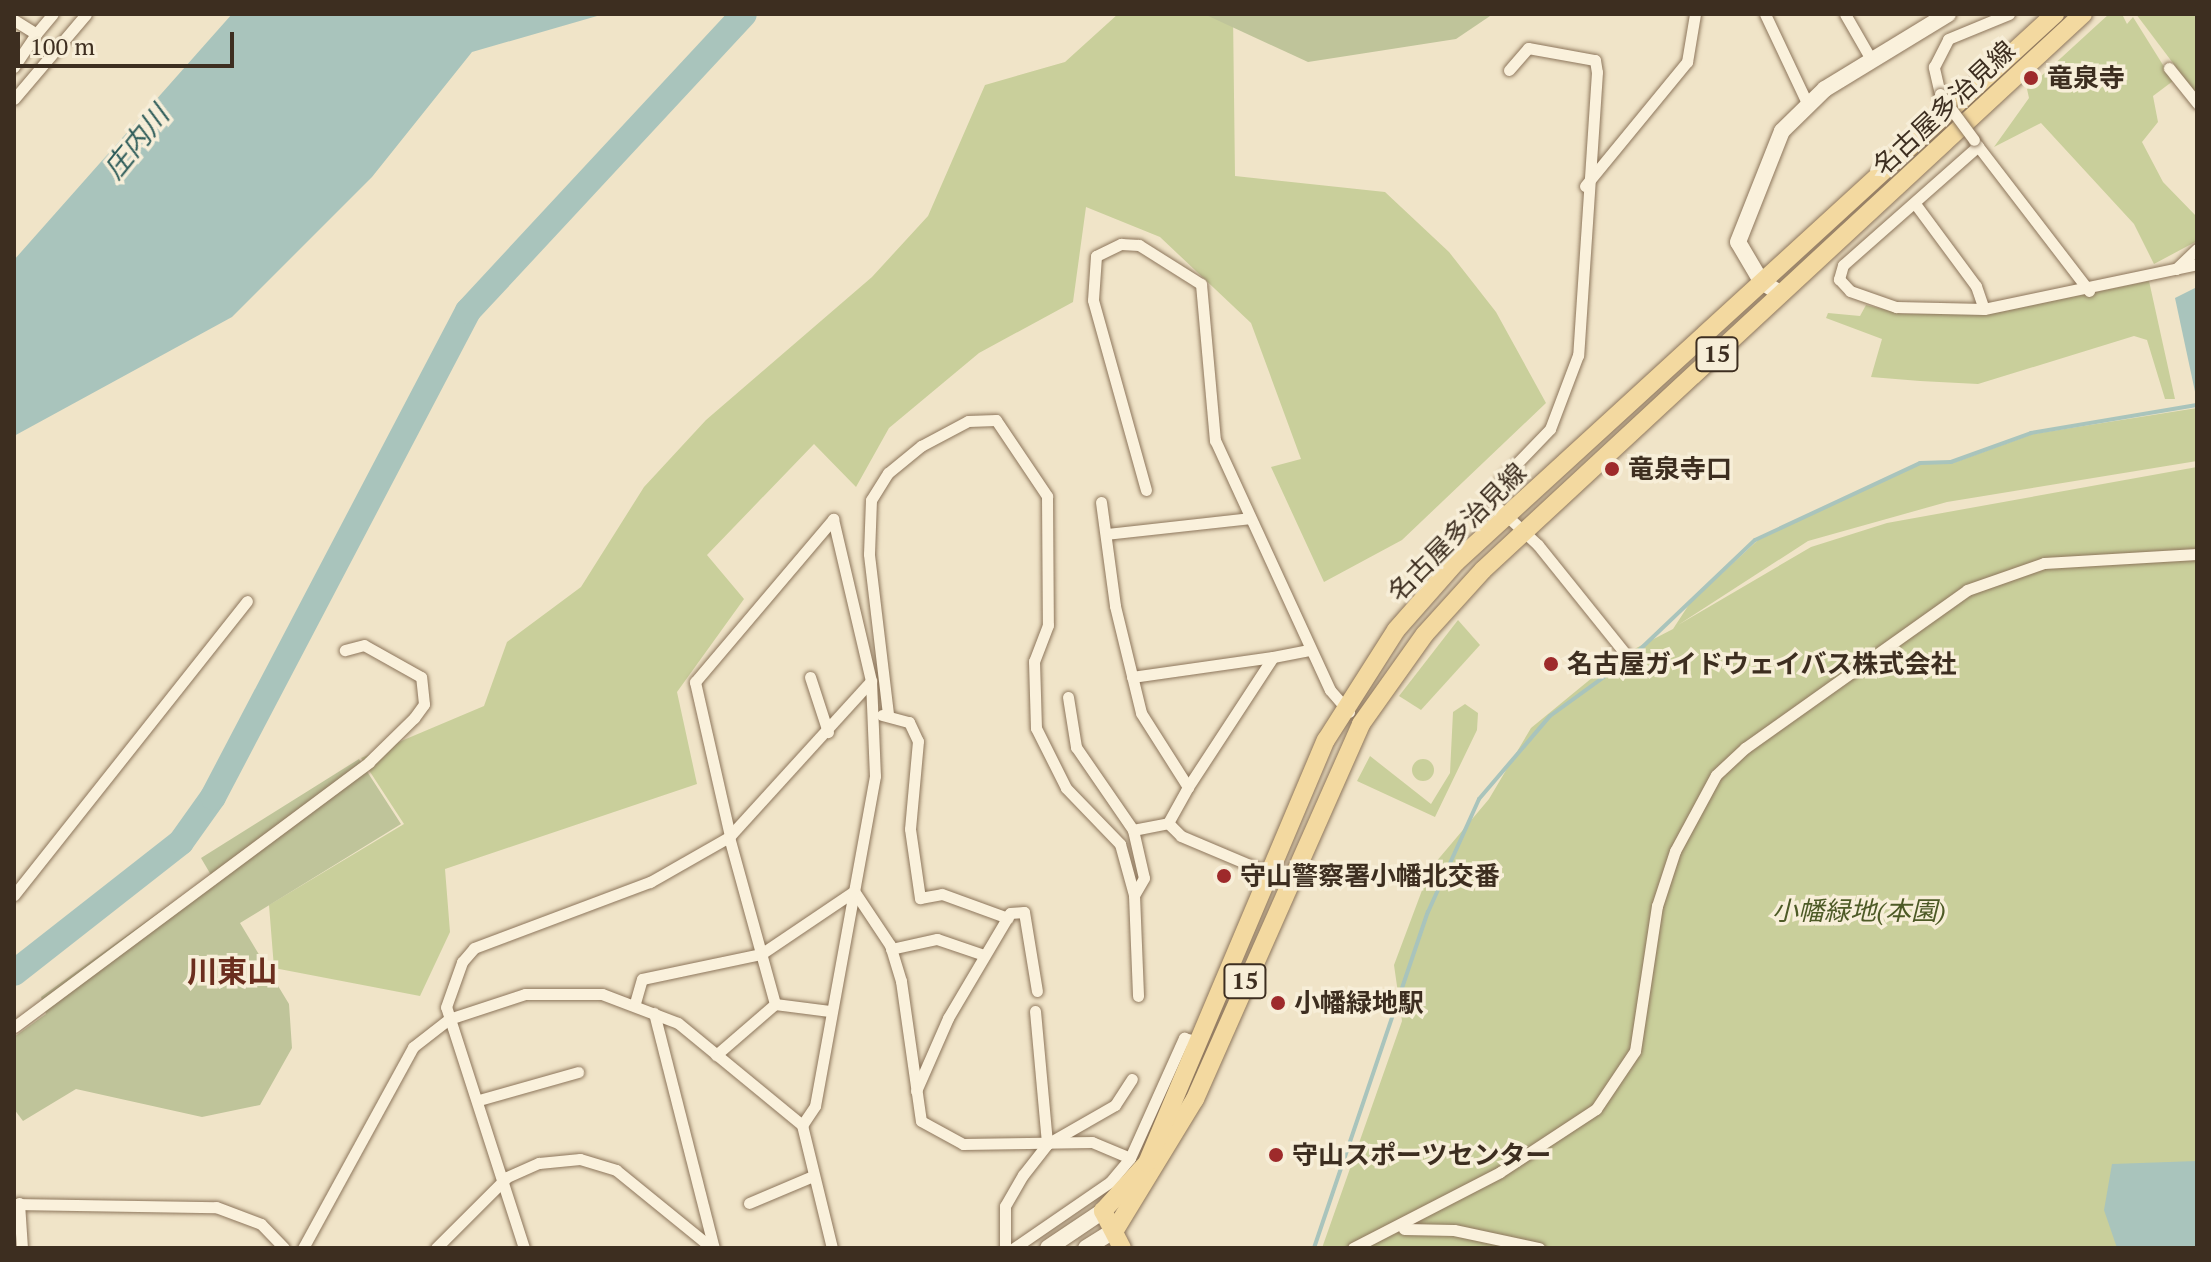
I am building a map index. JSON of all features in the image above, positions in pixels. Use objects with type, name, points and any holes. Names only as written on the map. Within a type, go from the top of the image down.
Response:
[{"type":"main road","name":"名古屋多治見線","points":[[1103,1211],[1147,1163],[1347,703],[1396,630],[1506,516],[2055,14]]},
{"type":"main road","name":"名古屋多治見線","points":[[1115,1230],[1195,1099],[1365,717],[1462,592],[2083,14]]},
{"type":"main road","points":[[1103,1211],[1122,1248]]},
{"type":"street","points":[[14,67],[53,14]]},
{"type":"street","points":[[14,99],[86,14]]},
{"type":"street","points":[[1585,186],[1687,62],[1695,14]]},
{"type":"street","points":[[1765,14],[1807,103]]},
{"type":"street","points":[[1845,14],[1872,61]]},
{"type":"street","points":[[1781,294],[1761,281],[1738,242],[1770,154],[1807,103],[1948,14]]},
{"type":"street","points":[[2009,14],[1948,39],[1934,67],[1940,94],[2089,291]]},
{"type":"street","points":[[14,20],[36,34]]},
{"type":"street","points":[[1509,70],[1528,48],[1595,60],[1585,186],[1578,355],[1550,429],[1492,490],[1506,516],[1633,663]]},
{"type":"street","points":[[2169,68],[2197,103]]},
{"type":"street","points":[[1976,143],[1916,205],[1843,265],[1839,279],[1850,291],[1896,307],[1984,309],[2089,291],[2197,264]]},
{"type":"street","points":[[1916,205],[1976,286],[1984,309]]},
{"type":"street","points":[[1146,490],[1093,300],[1096,256],[1121,244],[1139,245],[1201,284],[1210,424],[1330,690],[1365,717]]},
{"type":"street","points":[[2175,269],[2197,249]]},
{"type":"street","points":[[888,714],[869,554],[871,500],[888,473],[921,446],[968,421],[996,420],[1047,496],[1048,625],[1034,661],[1038,737],[1066,788],[1120,844],[1134,895],[1138,996]]},
{"type":"street","points":[[1101,502],[1132,677],[1147,726],[1188,787]]},
{"type":"street","points":[[1106,534],[1250,518]]},
{"type":"street","points":[[775,1004],[730,836],[695,682],[833,519],[871,681],[873,792],[830,1011],[815,1106],[802,1125]]},
{"type":"street","points":[[1353,1248],[1500,1172],[1596,1109],[1635,1051],[1657,906],[1675,851],[1716,775],[1745,748],[1967,590],[2044,563],[2197,554]]},
{"type":"street","points":[[14,895],[247,601]]},
{"type":"street","points":[[14,1027],[369,762],[414,718],[424,704],[421,677],[364,645],[345,650]]},
{"type":"street","points":[[1132,677],[1310,650]]},
{"type":"street","points":[[1133,830],[1168,823],[1273,657]]},
{"type":"street","points":[[810,677],[828,732]]},
{"type":"street","points":[[524,1248],[507,1177],[449,1019],[449,987],[474,948],[650,882],[730,836],[828,732],[871,681]]},
{"type":"street","points":[[1068,697],[1076,747],[1133,830],[1144,878],[1134,895]]},
{"type":"street","points":[[874,716],[888,714],[909,722],[918,741],[910,829],[920,898],[942,894],[1008,918]]},
{"type":"street","points":[[1168,823],[1181,836],[1271,874]]},
{"type":"street","points":[[854,891],[891,949],[921,1121],[943,1138],[978,1146],[1105,1144],[1130,1158]]},
{"type":"street","points":[[635,1003],[642,979],[761,954],[854,891]]},
{"type":"street","points":[[916,1092],[984,955],[1008,918],[1024,912],[1037,991]]},
{"type":"street","points":[[891,949],[937,939],[984,955]]},
{"type":"street","points":[[303,1248],[396,1071],[449,1019],[566,990],[635,1003],[654,1013],[716,1055],[802,1125],[832,1248]]},
{"type":"street","points":[[716,1055],[775,1004],[830,1011]]},
{"type":"street","points":[[1035,1011],[1047,1144]]},
{"type":"street","points":[[654,1013],[713,1248]]},
{"type":"street","points":[[1014,1248],[1100,1189],[1130,1158],[1184,1038],[1199,1042]]},
{"type":"street","points":[[479,1100],[578,1072]]},
{"type":"street","points":[[1005,1248],[1011,1191],[1047,1144],[1098,1119],[1132,1079]]},
{"type":"street","points":[[436,1248],[507,1177],[553,1160],[599,1163],[639,1185],[713,1248]]},
{"type":"street","points":[[749,1203],[813,1176]]},
{"type":"street","points":[[22,1248],[16,1204],[216,1207],[261,1224],[284,1248]]},
{"type":"street","points":[[1048,1248],[1103,1211]]},
{"type":"street","points":[[1404,1229],[1454,1230],[1539,1248]]},
{"type":"street","points":[[1086,1248],[1115,1230]]},
{"type":"green space","points":[[1118,14],[1233,14],[1235,176],[1385,192],[1449,252],[1496,312],[1546,403],[1402,540],[1324,582],[1271,467],[1301,459],[1251,323],[1160,237],[1086,207],[1073,302],[979,353],[889,428],[856,487],[814,444],[707,555],[744,599],[677,692],[697,784],[445,869],[450,932],[420,996],[274,968],[269,905],[404,824],[361,758],[484,706],[507,642],[581,587],[644,487],[706,420],[872,277],[928,216],[985,85],[1065,62]]},
{"type":"green space","points":[[1204,14],[1493,14],[1456,39],[1308,62]]},
{"type":"green space","points":[[2109,14],[2122,14],[2127,24],[2133,17],[2173,81],[2153,96],[2158,122],[2142,142],[2163,182],[2197,217],[2197,241],[2154,264],[2134,224],[2041,123],[1994,147],[2029,98],[2027,89]]},
{"type":"green space","points":[[2136,14],[2197,14],[2197,95]]},
{"type":"green space","points":[[2149,281],[2175,399],[2165,399],[2147,340],[2134,336],[1978,384],[1920,381],[1871,377],[1882,339],[1826,318],[1828,313],[1860,316],[1866,305],[1903,314],[1995,313]]},
{"type":"green space","name":"小幡緑地(本園)","points":[[2197,408],[2197,461],[1947,502],[1808,541],[1678,625],[1811,547],[1887,523],[2197,467],[2197,1248],[1322,1248],[1402,1021],[1394,965],[1430,869],[1489,799],[1531,728],[1615,659],[1673,629],[1690,603],[1758,540],[1920,464],[1953,463],[2033,434]]},
{"type":"green space","points":[[1458,620],[1480,645],[1421,710],[1399,696]]},
{"type":"green space","points":[[1465,704],[1478,713],[1477,730],[1435,817],[1357,781],[1370,756],[1431,804],[1450,773],[1453,712]]},
{"type":"green space","points":[[359,759],[401,824],[240,923],[289,1004],[292,1048],[260,1105],[202,1117],[76,1089],[23,1121],[14,1109],[14,1037],[46,1014],[41,997],[211,875],[201,858]]},
{"type":"green space","points":[[1419,759],[1427,759],[1434,770],[1427,781],[1419,781],[1412,774],[1412,766]]},
{"type":"water","name":"庄内川","points":[[232,14],[604,14],[472,52],[372,177],[232,317],[14,436],[14,260]]},
{"type":"water","points":[[2197,287],[2197,401],[2175,298]]},
{"type":"water","points":[[2197,1161],[2197,1248],[2117,1248],[2104,1210],[2112,1164]]},
{"type":"waterway","points":[[14,973],[181,842],[213,797],[468,311],[744,14]]},
{"type":"waterway","points":[[1633,656],[1755,540],[1920,463],[1951,462],[2031,433],[2197,405]]},
{"type":"waterway","points":[[1314,1248],[1428,912],[1479,799],[1550,716],[1626,661]]},
{"type":"place","name":"竜泉寺","points":[[2031,78]]},
{"type":"place","name":"竜泉寺口","points":[[1612,469]]},
{"type":"place","name":"名古屋ガイドウェイバス株式会社","points":[[1551,664]]},
{"type":"place","name":"守山警察署小幡北交番","points":[[1224,876]]},
{"type":"place","name":"小幡緑地駅","points":[[1278,1003]]},
{"type":"place","name":"守山スポーツセンター","points":[[1276,1155]]},
{"type":"district","name":"川東山","points":[[232,971]]}]
